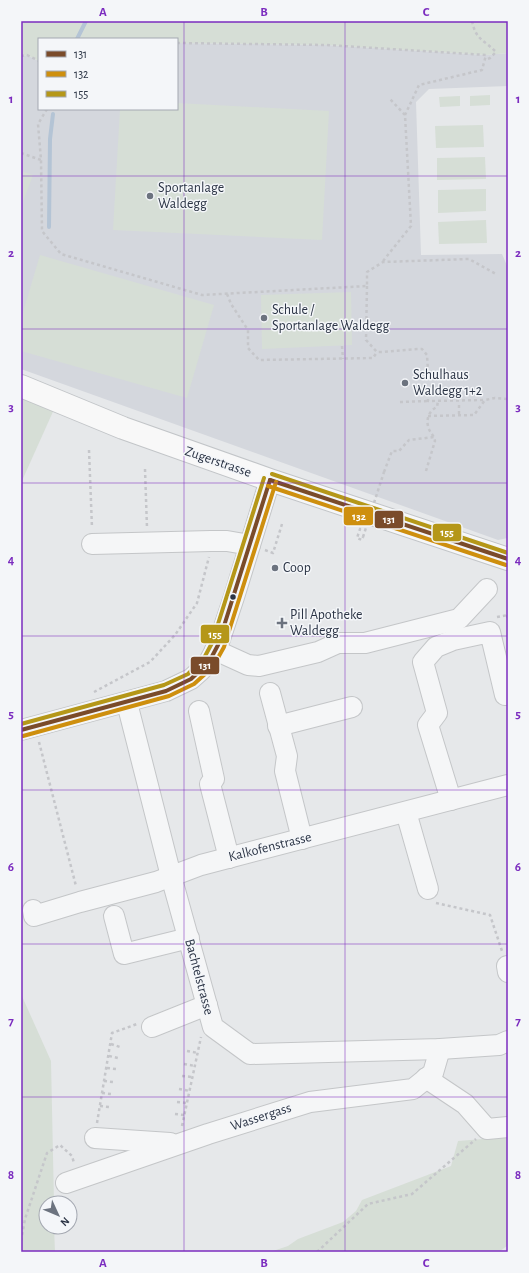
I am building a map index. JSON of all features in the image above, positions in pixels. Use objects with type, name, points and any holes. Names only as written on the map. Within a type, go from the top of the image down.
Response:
[{"type":"main road","name":"Zugerstrasse","points":[[21,386],[123,428],[270,480],[508,559]]},
{"type":"street","points":[[28,728],[127,703],[166,691],[191,679],[209,662],[215,650],[234,597],[259,548],[270,480]]},
{"type":"street","points":[[92,544],[227,541],[259,548]]},
{"type":"street","points":[[215,650],[248,665],[259,666],[318,652],[338,643],[365,643],[459,619],[487,589]]},
{"type":"street","points":[[451,800],[428,725],[437,713],[423,662],[436,647],[453,640],[490,632],[505,695]]},
{"type":"street","points":[[270,693],[286,756],[284,771],[302,839]]},
{"type":"street","name":"Bachtelstrasse","points":[[127,703],[171,876],[213,1027],[250,1054],[440,1049],[500,1045],[508,1041]]},
{"type":"street","points":[[278,726],[352,707]]},
{"type":"street","points":[[199,711],[214,779],[210,784],[229,858]]},
{"type":"street","name":"Kalkofenstrasse","points":[[34,913],[156,882],[201,865],[508,785]]},
{"type":"street","points":[[406,812],[428,889]]},
{"type":"street","points":[[114,916],[124,954],[189,938]]},
{"type":"street","points":[[152,1027],[207,1005]]},
{"type":"street","name":"Wassergass","points":[[72,1181],[171,1145],[310,1102],[413,1089],[433,1073],[440,1049]]},
{"type":"street","points":[[426,1078],[464,1104],[487,1129],[508,1127]]},
{"type":"street","points":[[95,1138],[171,1145]]},
{"type":"path","points":[[472,21],[478,38],[496,52],[490,58],[484,60]]},
{"type":"path","points":[[178,43],[327,45],[486,54],[482,70],[419,85],[405,115],[411,226],[383,262],[367,272],[366,340],[377,352]]},
{"type":"path","points":[[21,56],[27,55],[38,60]]},
{"type":"path","points":[[390,99],[405,115]]},
{"type":"path","points":[[46,110],[38,124],[41,160],[42,231],[61,254],[202,295],[367,286]]},
{"type":"path","points":[[21,153],[41,160]]},
{"type":"path","points":[[383,262],[469,259],[496,274]]},
{"type":"path","points":[[227,294],[248,330],[248,348],[259,360],[373,358],[377,352]]},
{"type":"path","points":[[342,346],[343,359]]},
{"type":"path","points":[[377,352],[422,349],[427,355],[428,371]]},
{"type":"path","points":[[400,402],[508,398]]},
{"type":"path","points":[[428,416],[474,415],[485,400]]},
{"type":"path","points":[[426,471],[435,441],[434,436],[428,427],[428,416],[433,409],[437,407],[438,401]]},
{"type":"path","points":[[459,405],[459,416]]},
{"type":"path","points":[[358,535],[357,538],[362,540],[392,451],[399,451],[409,440],[434,436]]},
{"type":"path","points":[[89,450],[92,544]]},
{"type":"path","points":[[145,469],[148,542]]},
{"type":"path","points":[[259,548],[273,553],[282,524]]},
{"type":"path","points":[[99,710],[94,692],[150,662],[175,635],[197,603],[209,560]]},
{"type":"path","points":[[507,615],[508,620]]},
{"type":"path","points":[[28,728],[76,885]]},
{"type":"path","points":[[428,889],[432,902],[490,915],[507,969]]},
{"type":"path","points":[[95,1138],[112,1033],[142,1022],[152,1027]]},
{"type":"path","points":[[171,1145],[172,1138],[180,1139],[201,1035],[213,1027]]},
{"type":"path","points":[[110,1044],[120,1047]]},
{"type":"path","points":[[187,1051],[198,1053]]},
{"type":"path","points":[[108,1056],[118,1058]]},
{"type":"path","points":[[184,1064],[195,1066]]},
{"type":"path","points":[[107,1068],[116,1069]]},
{"type":"path","points":[[182,1076],[192,1077]]},
{"type":"path","points":[[104,1081],[113,1082]]},
{"type":"path","points":[[179,1089],[190,1091]]},
{"type":"path","points":[[102,1093],[111,1094]]},
{"type":"path","points":[[177,1102],[187,1103]]},
{"type":"path","points":[[100,1106],[108,1107]]},
{"type":"path","points":[[175,1114],[184,1115]]},
{"type":"path","points":[[317,1252],[368,1204],[412,1194],[487,1129]]},
{"type":"path","points":[[21,1242],[25,1219],[47,1152],[60,1145],[72,1156],[72,1181]]},
{"type":"shaded area","points":[[21,21],[508,21],[508,53],[486,55],[327,45],[178,43],[178,38],[38,38],[38,60],[27,55],[21,56]]},
{"type":"shaded area","name":"Schule / Sportanlage Waldegg","points":[[178,43],[327,45],[486,55],[508,53],[508,86],[429,89],[416,102],[421,255],[502,254],[508,268],[508,538],[498,540],[21,369],[21,56],[27,55],[38,60],[38,110],[178,110]]},
{"type":"shaded area","points":[[490,95],[490,105],[470,106],[470,96]]},
{"type":"shaded area","points":[[460,96],[460,106],[440,107],[439,97]]},
{"type":"shaded area","points":[[178,103],[329,111],[322,240],[113,230],[120,110],[178,110]]},
{"type":"shaded area","points":[[483,125],[484,147],[436,148],[435,126]]},
{"type":"shaded area","points":[[485,157],[486,179],[437,180],[437,158]]},
{"type":"shaded area","points":[[21,171],[33,175],[21,207]]},
{"type":"shaded area","points":[[486,189],[486,211],[438,213],[438,190]]},
{"type":"shaded area","points":[[486,220],[487,243],[439,244],[438,222]]},
{"type":"shaded area","points":[[40,255],[214,305],[187,398],[21,351],[21,319]]},
{"type":"shaded area","points":[[351,292],[352,345],[262,349],[261,295]]},
{"type":"shaded area","points":[[21,383],[60,396],[21,483]]},
{"type":"shaded area","points":[[21,994],[51,1061],[54,1195],[38,1195],[38,1235],[54,1235],[55,1252],[21,1252]]},
{"type":"shaded area","points":[[508,1137],[508,1245],[499,1252],[270,1252],[288,1246],[298,1239],[343,1222],[356,1211],[362,1200],[451,1166],[458,1141]]},
{"type":"waterway","points":[[78,38],[86,21]]},
{"type":"waterway","points":[[49,227],[50,139],[53,114]]},
{"type":"transit line","name":"155","points":[[272,474],[508,553]]},
{"type":"transit line","name":"155","points":[[21,724],[164,685],[188,674],[204,658],[212,643],[264,478]]},
{"type":"transit line","name":"131","points":[[270,480],[508,559]]},
{"type":"transit line","name":"131","points":[[21,730],[166,691],[191,679],[209,662],[218,645],[270,480]]},
{"type":"transit line","name":"132","points":[[23,736],[169,696],[194,684],[214,665],[224,647],[276,482]]},
{"type":"transit line","name":"132","points":[[268,486],[506,565]]},
{"type":"place","name":"Sportanlage Waldegg","points":[[150,196]]},
{"type":"place","name":"Schule / Sportanlage Waldegg","points":[[264,318]]},
{"type":"place","name":"Schulhaus Waldegg 1+2","points":[[405,383]]},
{"type":"place","name":"Coop","points":[[275,568]]},
{"type":"place","name":"Pill Apotheke Waldegg","points":[[282,623]]}]
